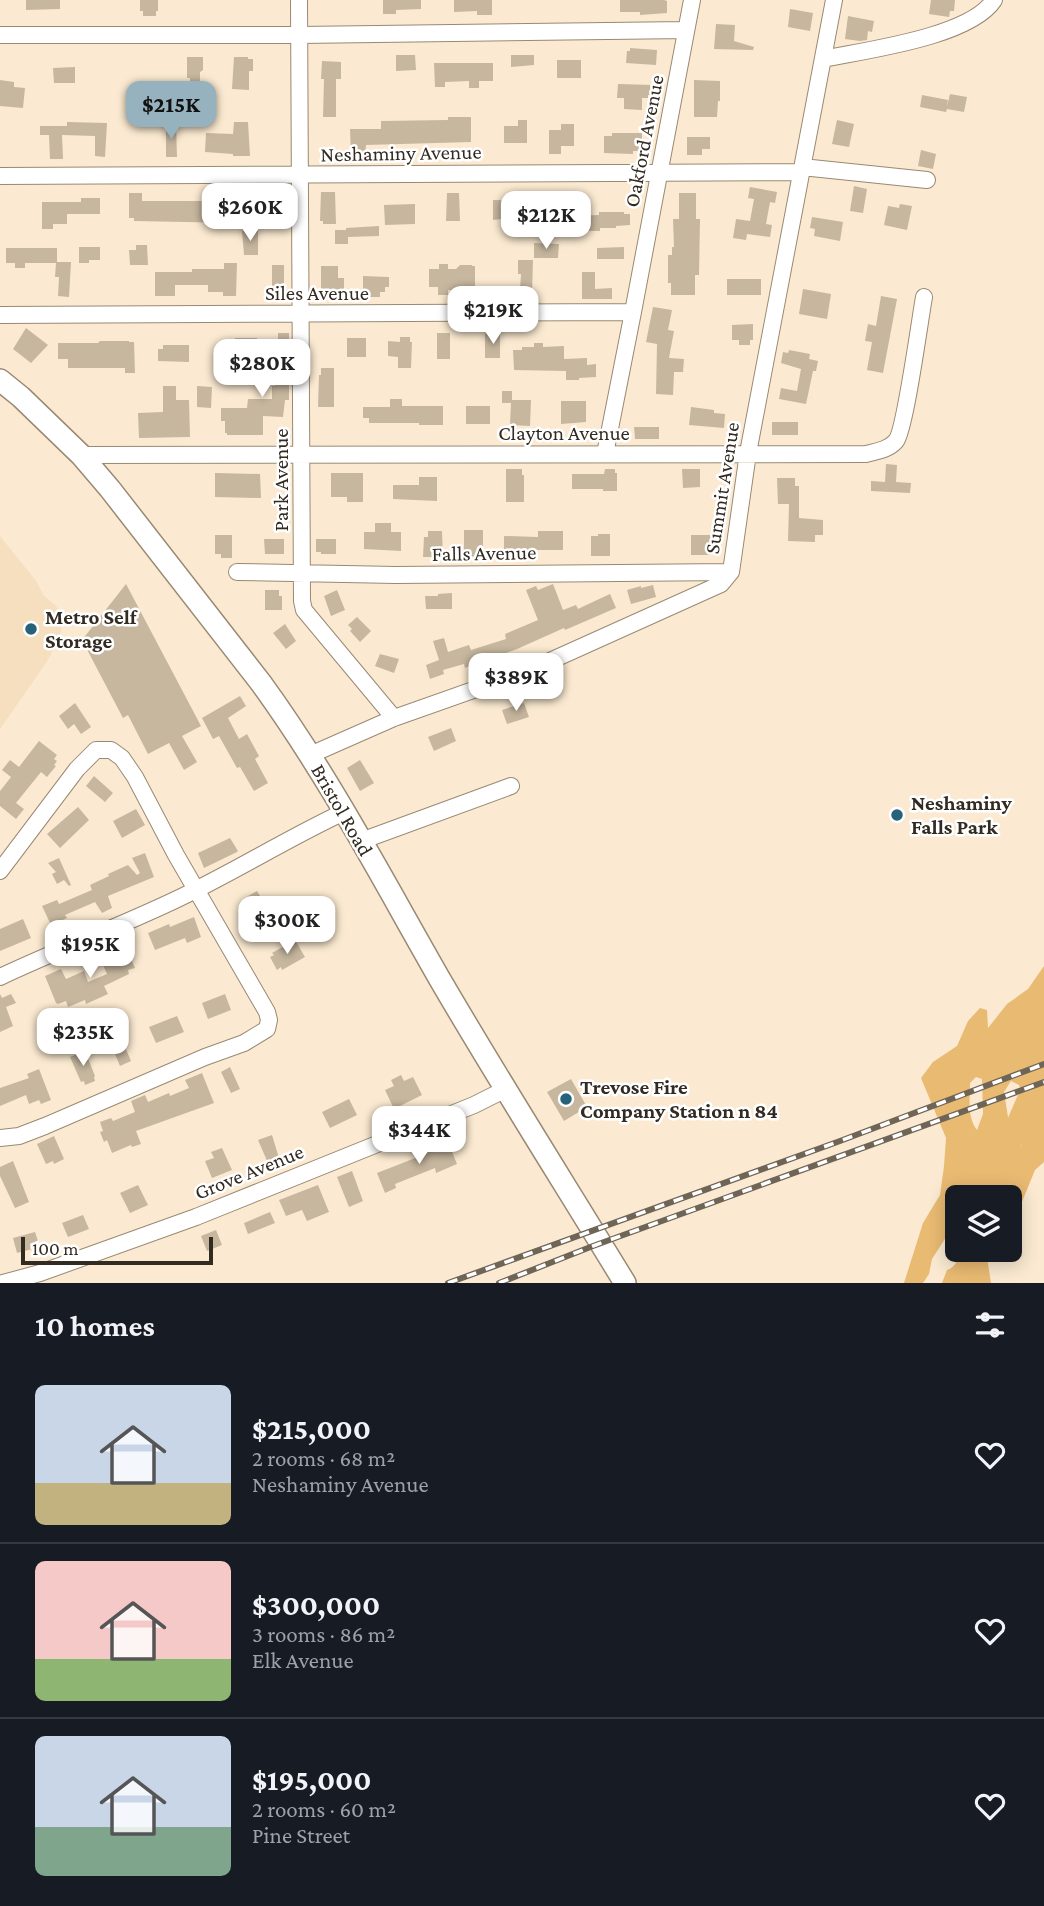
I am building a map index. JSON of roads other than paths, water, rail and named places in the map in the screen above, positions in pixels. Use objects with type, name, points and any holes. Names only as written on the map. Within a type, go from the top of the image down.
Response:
[{"type":"main road","name":"Bristol Road","points":[[0,380],[81,455],[261,683],[310,755],[506,1089],[625,1283]]},
{"type":"street","name":"Park Avenue","points":[[299,0],[304,610],[394,718]]},
{"type":"street","name":"Oakford Avenue","points":[[605,454],[692,0]]},
{"type":"street","name":"Summit Avenue","points":[[310,755],[394,718],[530,670],[721,584],[731,572],[748,453],[834,0]]},
{"type":"street","points":[[823,59],[928,37],[973,19],[994,0]]},
{"type":"street","points":[[0,35],[300,35],[687,30]]},
{"type":"street","name":"Neshaminy Avenue","points":[[0,176],[802,169],[927,180]]},
{"type":"street","name":"Clayton Avenue","points":[[81,455],[866,454],[884,450],[897,440],[924,297]]},
{"type":"street","name":"Siles Avenue","points":[[0,316],[634,312]]},
{"type":"street","name":"Falls Avenue","points":[[237,572],[731,572]]},
{"type":"street","points":[[0,870],[77,769],[96,750],[111,750],[129,767],[267,1012],[269,1020],[269,1026],[244,1043],[45,1126],[19,1136],[0,1138]]},
{"type":"street","points":[[361,841],[510,786]]},
{"type":"street","points":[[0,977],[197,890],[344,812]]},
{"type":"street","name":"Grove Avenue","points":[[3,1283],[66,1264],[196,1217],[474,1105],[506,1089]]},
{"type":"waterway","points":[[991,1185],[1044,1064]]},
{"type":"railway","points":[[448,1283],[1044,1064]]},
{"type":"railway","points":[[499,1283],[593,1246],[1044,1082]]},
{"type":"place","name":"Metro Self Storage","points":[[31,629]]},
{"type":"place","name":"Neshaminy Falls Park","points":[[897,815]]},
{"type":"place","name":"Trevose Fire Company Station n 84","points":[[566,1099]]}]
